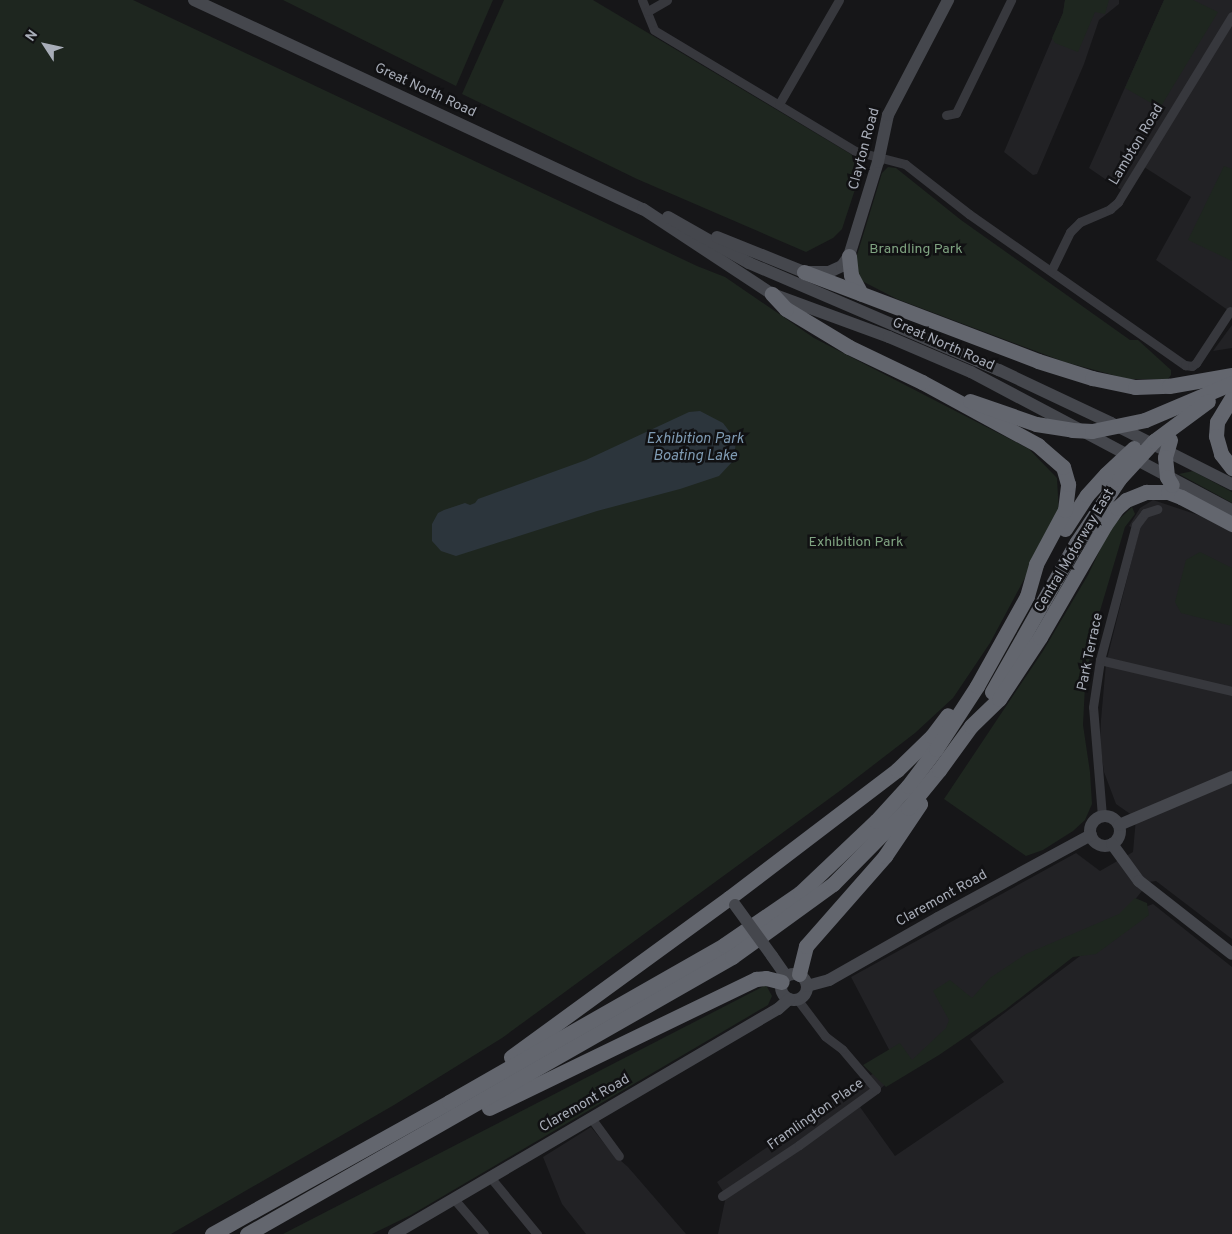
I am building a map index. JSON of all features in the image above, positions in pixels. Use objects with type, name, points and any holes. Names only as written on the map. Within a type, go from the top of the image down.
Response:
[{"type":"highway","points":[[850,256],[850,274],[861,294]]},
{"type":"highway","points":[[804,272],[985,341],[1092,378],[1135,387],[1169,386],[1232,375]]},
{"type":"highway","points":[[212,1234],[449,1102],[724,945],[800,893],[876,821],[908,786],[936,749],[977,686],[1027,596],[1036,564],[1065,510],[1068,484],[1063,467],[1038,445],[945,393],[823,332],[786,309],[772,294]]},
{"type":"highway","name":"Central Motorway East","points":[[939,770],[995,697],[1013,669],[1112,477],[1140,442],[1178,411],[1232,375]]},
{"type":"highway","points":[[945,393],[1036,424],[1072,430],[1092,430],[1145,420],[1232,384]]},
{"type":"highway","name":"Central Motorway East","points":[[1027,596],[1077,510],[1154,440],[1232,384]]},
{"type":"highway","points":[[1202,394],[1188,409],[1170,440],[1165,456],[1167,477],[1176,491],[1232,524]]},
{"type":"highway","points":[[1232,397],[1218,422],[1216,436],[1221,454],[1232,468]]},
{"type":"highway","points":[[1013,669],[1117,508],[1136,495],[1153,490],[1176,491]]},
{"type":"highway","points":[[449,1102],[732,901],[897,770],[932,736],[958,703],[977,686]]},
{"type":"highway","points":[[377,1162],[751,981],[766,978],[794,979],[806,946],[885,856],[907,825],[939,770]]},
{"type":"highway","points":[[247,1234],[377,1162],[732,957],[833,884],[874,844],[939,770]]},
{"type":"main road","name":"Great North Road","points":[[194,0],[643,209],[772,294],[889,338],[971,372],[1232,510]]},
{"type":"main road","name":"Clayton Road","points":[[850,256],[879,157],[888,115],[948,0]]},
{"type":"main road","name":"Great North Road","points":[[643,209],[664,214],[749,263],[959,352],[1112,423],[1232,484]]},
{"type":"main road","points":[[664,214],[804,272],[829,272],[842,266],[850,256]]},
{"type":"main road","points":[[1118,825],[1232,777]]},
{"type":"main road","points":[[1102,816],[1111,817],[1118,825],[1119,835],[1112,844],[1099,845],[1090,835],[1091,825],[1102,816]]},
{"type":"main road","name":"Claremont Road","points":[[794,979],[829,980],[1090,835]]},
{"type":"main road","points":[[1112,844],[1139,881],[1232,954]]},
{"type":"main road","points":[[732,901],[772,956],[794,979],[782,990],[793,999]]},
{"type":"main road","name":"Claremont Road","points":[[394,1234],[778,1010],[793,999],[805,994],[794,979]]},
{"type":"street","points":[[642,0],[654,30],[856,151],[905,164],[969,214],[1185,365],[1192,366],[1196,363],[1230,311]]},
{"type":"street","points":[[648,11],[667,0]]},
{"type":"street","points":[[779,104],[839,0]]},
{"type":"street","points":[[946,114],[956,113],[1011,0]]},
{"type":"street","name":"Lambton Road","points":[[1051,271],[1070,232],[1080,222],[1110,209],[1118,202],[1232,16]]},
{"type":"street","name":"Park Terrace","points":[[1102,816],[1093,707],[1100,660],[1136,525],[1145,513],[1157,509]]},
{"type":"street","points":[[1100,660],[1232,690]]},
{"type":"street","name":"Framlington Place","points":[[722,1196],[799,1145],[876,1089],[842,1049],[825,1036],[793,999]]},
{"type":"street","points":[[591,1118],[619,1156]]},
{"type":"street","points":[[490,1177],[537,1234]]},
{"type":"street","points":[[454,1199],[481,1230],[470,1234]]},
{"type":"shaded area","points":[[1065,0],[1119,0],[1119,4],[1099,20],[1084,64],[1037,174],[1033,175],[1004,152],[1063,13]]},
{"type":"shaded area","points":[[1164,0],[1232,0],[1232,313],[1156,260],[1191,197],[1141,165],[1124,192],[1089,168]]},
{"type":"shaded area","points":[[1232,325],[1232,348],[1213,351]]},
{"type":"shaded area","points":[[1153,500],[1204,517],[1232,532],[1232,939],[1156,881],[1149,882],[1111,930],[906,1066],[860,1107],[895,1156],[1004,1082],[970,1039],[1145,907],[1153,904],[1232,967],[1232,1234],[718,1234],[726,1196],[717,1182],[894,1059],[851,977],[1076,853],[1100,871],[1133,852],[1136,818],[1116,804],[1104,772],[1100,743],[1101,720],[1106,663],[1139,531],[1129,526],[1140,508]]},
{"type":"shaded area","points":[[591,1127],[612,1153],[628,1167],[686,1234],[586,1234],[562,1204],[543,1157]]},
{"type":"green space","name":"Exhibition Park","points":[[0,0],[133,0],[697,266],[725,277],[814,338],[1029,449],[1057,478],[1059,514],[990,643],[953,698],[915,733],[841,790],[502,1038],[394,1105],[171,1234],[0,1234]]},
{"type":"green space","points":[[283,0],[493,0],[456,86]]},
{"type":"green space","points":[[504,0],[593,0],[864,162],[842,229],[833,238],[806,252],[637,179],[462,94]]},
{"type":"green space","points":[[1065,0],[1109,0],[1105,14],[1095,12],[1078,52],[1055,43],[1052,38],[1063,13]]},
{"type":"green space","points":[[1164,0],[1193,0],[1218,12],[1160,108],[1125,88]]},
{"type":"green space","points":[[1224,166],[1232,169],[1232,261],[1188,240]]},
{"type":"green space","name":"Brandling Park","points":[[888,167],[896,168],[961,220],[1130,340],[1138,340],[1171,370],[1171,375],[1168,379],[1128,379],[1065,362],[897,299],[860,280],[854,265],[882,173]]},
{"type":"green space","points":[[1193,471],[1232,492],[1232,503],[1179,474]]},
{"type":"green space","points":[[1132,507],[1135,514],[1125,527],[1094,631],[1085,686],[1083,725],[1090,772],[1092,804],[1085,820],[1073,831],[1043,850],[1026,856],[944,799],[1043,651],[1088,575],[1111,527]]},
{"type":"green space","points":[[1200,552],[1232,568],[1232,626],[1181,613],[1175,602],[1186,560]]},
{"type":"green space","points":[[1135,898],[1147,903],[1149,915],[1096,954],[1073,957],[1005,1010],[939,1055],[886,1087],[863,1065],[900,1043],[912,1060],[946,1028],[949,1020],[933,991],[950,980],[972,998],[990,978],[1026,954],[1119,914]]},
{"type":"green space","points":[[766,985],[772,996],[768,1005],[411,1215],[372,1234],[283,1234]]},
{"type":"water","name":"Exhibition Park Boating Lake","points":[[700,411],[723,423],[736,440],[734,460],[719,476],[680,489],[597,511],[456,556],[441,551],[432,541],[432,524],[438,513],[444,510],[465,503],[470,505],[478,499],[586,460],[689,412]]}]
